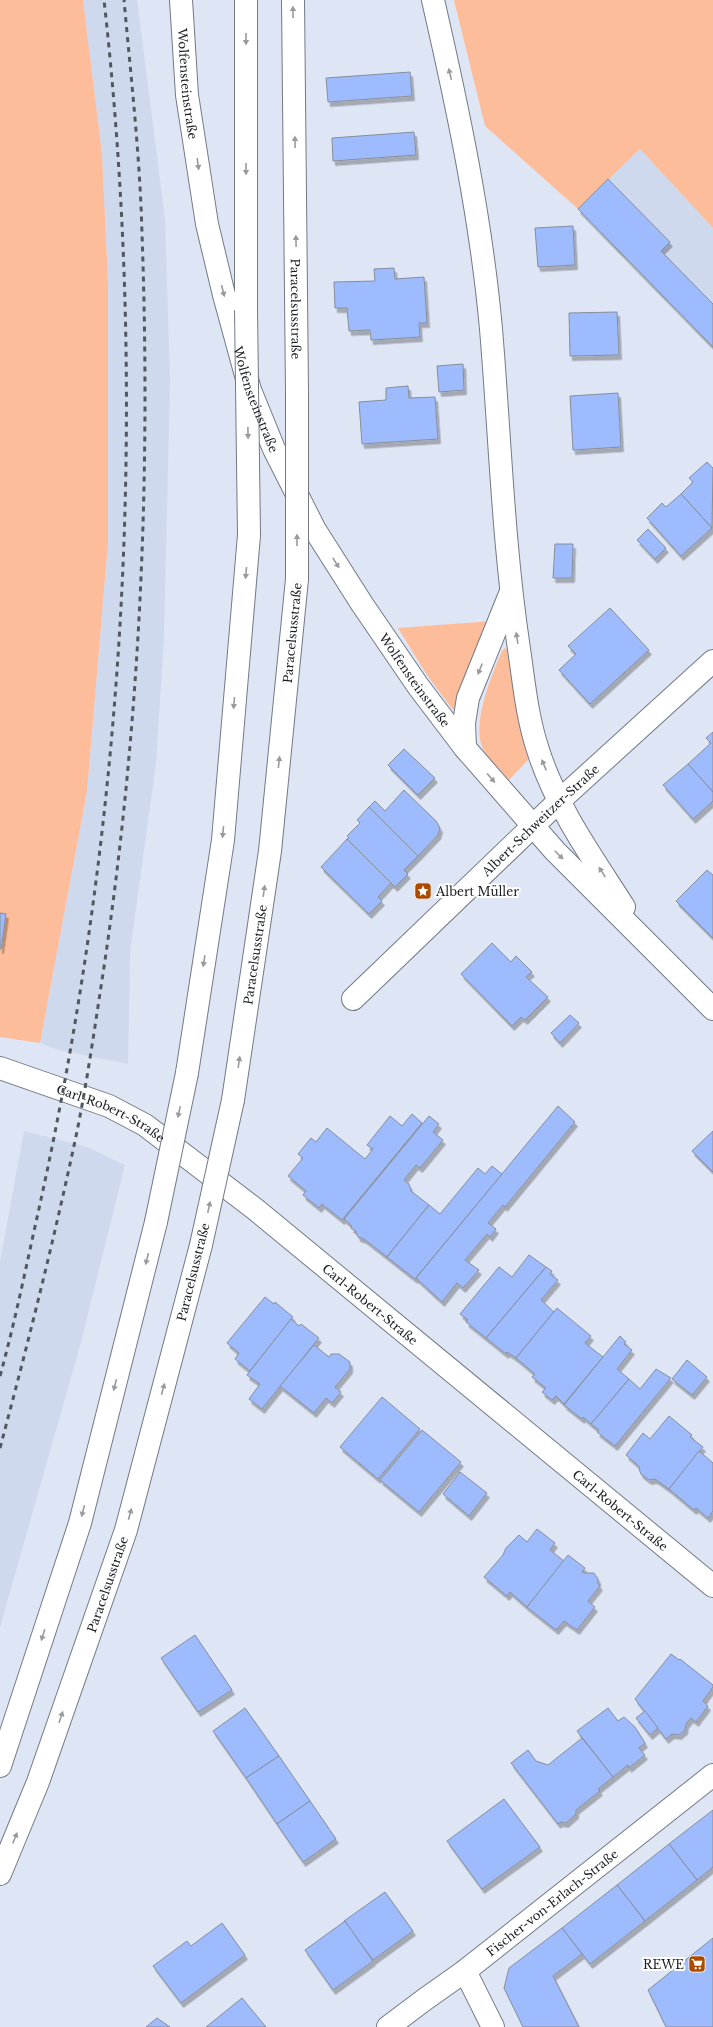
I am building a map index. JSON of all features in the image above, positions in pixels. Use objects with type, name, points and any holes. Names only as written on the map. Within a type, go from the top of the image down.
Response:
[{"type":"main road","name":"Wolfensteinstraße","points":[[181,0],[188,95],[206,224],[224,296],[250,390],[274,448],[315,530],[362,604],[418,686],[465,748],[555,851],[713,1010]]},
{"type":"main road","points":[[0,1766],[80,1523],[156,1222],[187,1073],[223,840],[249,534],[246,310],[246,0]]},
{"type":"main road","name":"Paracelsusstraße","points":[[0,1874],[38,1782],[126,1530],[201,1245],[233,1100],[270,851],[297,579],[297,392],[293,0]]},
{"type":"main road","name":"Wolfensteinstraße","points":[[433,0],[459,112],[480,228],[491,328],[510,594],[529,721],[538,753],[558,801],[645,940]]},
{"type":"main road","name":"Wolfensteinstraße","points":[[465,748],[464,723],[468,698],[510,594]]},
{"type":"main road","name":"Albert-Schweitzer-Straße","points":[[353,998],[558,801],[713,661]]},
{"type":"main road","name":"Carl-Robert-Straße","points":[[0,1068],[109,1106],[145,1125],[261,1213],[713,1586]]},
{"type":"main road","name":"Fischer-von-Erlach-Straße","points":[[388,2027],[465,1971],[713,1775]]},
{"type":"main road","points":[[465,1971],[493,2027]]},
{"type":"shaded area","points":[[0,0],[83,0],[102,154],[108,283],[108,543],[87,791],[40,1043],[0,1037]]},
{"type":"shaded area","points":[[83,0],[137,0],[165,219],[170,382],[164,636],[156,763],[130,952],[128,1064],[58,1050],[40,1043],[87,791],[108,543],[108,283],[102,154]]},
{"type":"shaded area","points":[[454,0],[713,0],[713,228],[640,149],[578,209],[485,126]]},
{"type":"shaded area","points":[[640,149],[713,228],[713,347],[578,209]]},
{"type":"shaded area","points":[[492,621],[453,710],[427,675],[398,628]]},
{"type":"shaded area","points":[[505,648],[509,651],[519,718],[530,758],[509,780],[483,749],[480,738],[481,713],[484,699],[502,651]]},
{"type":"shaded area","points":[[24,1131],[87,1147],[125,1165],[81,1342],[0,1627],[0,1262]]},
{"type":"building","points":[[410,72],[412,96],[328,102],[326,78]]},
{"type":"building","points":[[414,132],[416,155],[333,161],[332,138]]},
{"type":"building","points":[[608,179],[670,242],[661,251],[713,304],[713,347],[578,209]]},
{"type":"building","points":[[573,226],[575,265],[538,267],[535,228]]},
{"type":"building","points":[[394,268],[395,279],[424,277],[427,323],[419,323],[420,337],[371,340],[370,330],[349,331],[347,308],[335,308],[334,282],[375,281],[374,269]]},
{"type":"building","points":[[617,312],[619,355],[570,356],[569,313]]},
{"type":"building","points":[[463,364],[464,390],[439,392],[437,366]]},
{"type":"building","points":[[408,386],[409,398],[435,397],[438,439],[362,444],[359,402],[386,400],[386,388]]},
{"type":"building","points":[[618,393],[621,447],[573,450],[570,396]]},
{"type":"building","points":[[707,462],[713,468],[712,528],[681,494],[693,482],[689,478]]},
{"type":"building","points":[[681,494],[712,528],[681,556],[647,518],[662,503],[666,507]]},
{"type":"building","points":[[648,529],[666,548],[655,559],[637,540]]},
{"type":"building","points":[[555,544],[573,544],[572,578],[553,578]]},
{"type":"building","points":[[610,608],[649,650],[590,704],[559,670],[576,654],[568,646]]},
{"type":"building","points":[[713,732],[713,792],[688,764],[711,743],[706,738]]},
{"type":"building","points":[[404,749],[435,778],[418,795],[388,765]]},
{"type":"building","points":[[688,764],[713,792],[713,801],[693,819],[663,785]]},
{"type":"building","points":[[404,790],[436,821],[440,828],[438,835],[418,856],[369,807],[375,801],[385,811]]},
{"type":"building","points":[[369,807],[418,856],[404,870],[408,874],[395,887],[347,839],[349,838],[347,836],[360,823],[357,820]]},
{"type":"building","points":[[347,839],[391,883],[378,897],[382,901],[369,914],[321,867]]},
{"type":"building","points":[[707,870],[713,875],[713,938],[676,901]]},
{"type":"building","points":[[0,913],[6,914],[1,949],[0,949]]},
{"type":"building","points":[[492,943],[511,962],[516,956],[532,972],[526,977],[548,997],[525,1020],[521,1017],[512,1026],[461,974]]},
{"type":"building","points":[[570,1015],[579,1023],[560,1043],[551,1033]]},
{"type":"building","points":[[558,1106],[575,1122],[505,1207],[503,1205],[488,1223],[496,1229],[490,1237],[487,1234],[465,1260],[479,1270],[463,1288],[457,1283],[442,1302],[416,1278]]},
{"type":"building","points":[[412,1114],[422,1123],[342,1220],[322,1204],[319,1208],[303,1195],[306,1191],[288,1176],[303,1158],[298,1154],[311,1138],[316,1142],[327,1128],[365,1159],[373,1149],[367,1145],[390,1116],[402,1126]]},
{"type":"building","points":[[429,1116],[439,1124],[433,1132],[443,1140],[420,1168],[416,1165],[404,1180],[409,1184],[411,1191],[429,1205],[387,1257],[364,1239],[358,1237],[356,1231],[351,1228],[352,1226],[344,1219]]},
{"type":"building","points":[[713,1131],[713,1172],[692,1151]]},
{"type":"building","points":[[492,1166],[502,1174],[415,1279],[387,1257],[429,1205],[440,1214],[478,1168],[485,1174]]},
{"type":"building","points":[[529,1255],[546,1267],[486,1338],[466,1322],[468,1320],[460,1314],[499,1267],[512,1277]]},
{"type":"building","points":[[546,1267],[552,1271],[550,1274],[558,1280],[541,1300],[554,1312],[516,1358],[507,1352],[506,1354],[486,1338]]},
{"type":"building","points":[[265,1297],[274,1304],[275,1302],[293,1317],[250,1371],[235,1359],[239,1353],[227,1343]]},
{"type":"building","points":[[557,1308],[591,1336],[585,1343],[603,1357],[564,1404],[556,1396],[552,1400],[542,1392],[546,1388],[532,1377],[535,1374],[516,1358]]},
{"type":"building","points":[[291,1319],[299,1326],[301,1324],[319,1338],[262,1409],[249,1399],[260,1384],[247,1375]]},
{"type":"building","points":[[620,1336],[626,1342],[624,1344],[632,1350],[617,1369],[629,1379],[591,1424],[564,1405]]},
{"type":"building","points":[[314,1345],[329,1357],[331,1354],[339,1354],[350,1362],[350,1369],[335,1387],[341,1392],[332,1403],[326,1398],[314,1413],[280,1386]]},
{"type":"building","points":[[687,1360],[707,1377],[692,1395],[672,1379]]},
{"type":"building","points":[[656,1369],[671,1378],[615,1446],[597,1432],[599,1430],[591,1424],[629,1379],[640,1389]]},
{"type":"building","points":[[382,1397],[420,1429],[378,1479],[340,1447]]},
{"type":"building","points":[[669,1416],[692,1435],[690,1437],[703,1447],[669,1489],[655,1479],[649,1480],[641,1474],[639,1469],[640,1467],[626,1455],[643,1433],[650,1439]]},
{"type":"building","points":[[422,1430],[461,1462],[419,1512],[380,1480]]},
{"type":"building","points":[[699,1451],[713,1463],[713,1511],[708,1518],[696,1508],[694,1510],[669,1489]]},
{"type":"building","points":[[460,1472],[487,1493],[469,1516],[443,1494]]},
{"type":"building","points":[[537,1529],[555,1543],[550,1550],[564,1561],[527,1607],[510,1592],[507,1596],[484,1577],[503,1555],[506,1548],[519,1535],[527,1542]]},
{"type":"building","points":[[568,1555],[585,1568],[582,1572],[594,1573],[600,1586],[588,1601],[595,1607],[577,1630],[564,1621],[556,1630],[527,1607]]},
{"type":"building","points":[[195,1635],[232,1690],[198,1712],[161,1658]]},
{"type":"building","points":[[671,1654],[679,1660],[680,1659],[713,1685],[713,1687],[703,1701],[708,1706],[696,1722],[691,1718],[686,1724],[685,1730],[679,1735],[672,1734],[666,1739],[635,1699]]},
{"type":"building","points":[[245,1708],[279,1756],[246,1778],[213,1731]]},
{"type":"building","points":[[608,1708],[618,1721],[624,1717],[635,1727],[645,1743],[639,1748],[645,1755],[629,1768],[628,1765],[613,1777],[577,1731]]},
{"type":"building","points":[[645,1711],[658,1728],[650,1735],[636,1718]]},
{"type":"building","points":[[582,1738],[613,1777],[598,1789],[600,1791],[576,1810],[576,1814],[566,1823],[560,1822],[558,1824],[511,1763],[528,1750],[536,1761],[548,1765]]},
{"type":"building","points":[[279,1756],[310,1801],[277,1824],[246,1778]]},
{"type":"building","points":[[504,1799],[540,1847],[482,1889],[447,1841]]},
{"type":"building","points":[[310,1801],[336,1839],[303,1862],[277,1824]]},
{"type":"building","points":[[713,1810],[713,1867],[697,1880],[669,1844]]},
{"type":"building","points":[[669,1844],[697,1880],[645,1921],[617,1885]]},
{"type":"building","points":[[617,1885],[645,1921],[590,1964],[562,1928]]},
{"type":"building","points":[[385,1892],[413,1931],[373,1960],[344,1921]]},
{"type":"building","points":[[345,1921],[373,1961],[333,1990],[305,1950]]},
{"type":"building","points":[[222,1923],[245,1955],[181,2003],[153,1966],[187,1941],[191,1946]]},
{"type":"building","points":[[562,1928],[582,1954],[553,1976],[579,2027],[523,2027],[504,1988],[509,1968]]},
{"type":"building","name":"REWE","points":[[713,1938],[713,2027],[666,2027],[648,1990]]},
{"type":"building","points":[[242,1998],[266,2027],[206,2027]]},
{"type":"building","points":[[157,2018],[170,2027],[146,2027]]},
{"type":"railway","points":[[0,1376],[38,1213],[68,1064],[92,913],[109,761],[121,609],[126,456],[125,304],[118,152],[104,0]]},
{"type":"railway","points":[[0,1448],[30,1334],[67,1180],[91,1054],[116,876],[134,693],[140,602],[143,510],[145,418],[144,326],[141,205],[135,117],[124,0]]},
{"type":"place","name":"Albert Müller","points":[[423,891]]},
{"type":"place","name":"REWE","points":[[697,1964]]}]
